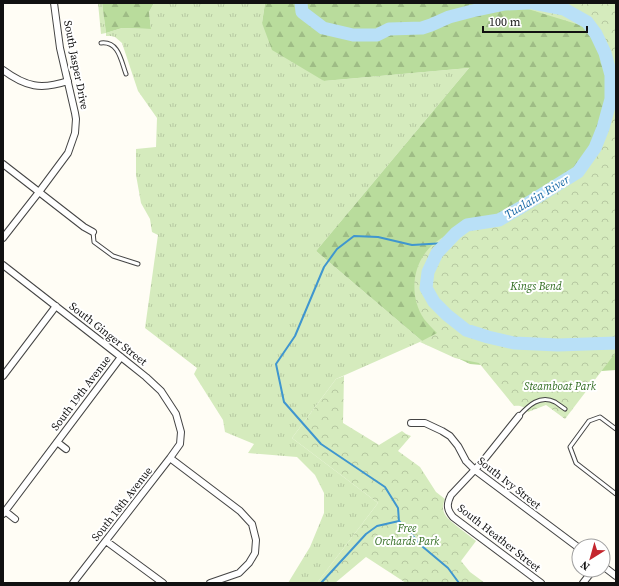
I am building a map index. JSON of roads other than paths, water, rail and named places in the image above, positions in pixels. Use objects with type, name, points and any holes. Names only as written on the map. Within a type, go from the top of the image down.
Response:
[{"type":"street","name":"South Jasper Drive","points":[[3,238],[68,152],[75,133],[76,119],[60,48],[54,3]]},
{"type":"street","points":[[3,70],[18,80],[28,84],[48,86],[68,81]]},
{"type":"street","points":[[3,164],[84,227],[93,232]]},
{"type":"street","name":"South Ginger Street","points":[[3,265],[121,357],[161,391],[176,414],[181,434]]},
{"type":"street","points":[[3,376],[56,306]]},
{"type":"street","name":"South 19th Avenue","points":[[15,519],[4,512],[121,357]]},
{"type":"street","points":[[475,470],[518,416]]},
{"type":"street","name":"South Ivy Street","points":[[412,423],[425,423],[450,436],[458,446],[466,461],[475,470],[571,542]]},
{"type":"street","name":"South 18th Avenue","points":[[73,583],[170,458],[180,444],[181,434]]},
{"type":"street","name":"South 19th Avenue","points":[[57,442],[66,449]]},
{"type":"street","points":[[170,458],[240,511],[252,524],[256,540],[255,553],[249,563],[238,573],[210,583]]},
{"type":"street","name":"South Heather Street","points":[[475,470],[451,495],[448,507],[449,513],[541,583]]},
{"type":"street","points":[[106,541],[163,583]]},
{"type":"lane","points":[[101,43],[108,43],[115,47],[126,74]]},
{"type":"lane","points":[[93,232],[94,242],[110,254],[116,258],[138,264]]},
{"type":"lane","points":[[518,416],[534,402],[544,399],[556,402],[565,409]]},
{"type":"lane","points":[[616,429],[600,416],[589,421],[570,447],[576,462],[616,494]]},
{"type":"waterway","name":"Tualatin River","points":[[301,3],[302,12],[323,28],[353,35],[377,35],[389,29],[422,28],[449,17],[472,11],[505,4],[529,3]]},
{"type":"waterway","name":"Tualatin River","points":[[533,3],[564,9],[587,22],[596,34],[605,53],[611,75],[611,99],[603,128],[595,148],[578,172],[499,220],[467,225],[456,233],[437,253],[428,272],[426,288],[434,302],[447,315],[466,330],[488,337],[514,343],[558,345],[616,343]]},
{"type":"waterway","points":[[446,243],[412,245],[378,237],[354,236],[337,249],[324,267],[295,336],[276,364],[284,402],[321,444],[385,487],[398,508],[399,521],[423,547],[448,568],[459,583]]},
{"type":"waterway","points":[[321,583],[366,534],[377,526],[399,521]]},
{"type":"park label","name":"Kings Bend","points":[[536,286]]},
{"type":"park label","name":"Steamboat Park","points":[[560,386]]},
{"type":"park label","name":"Free Orchards Park","points":[[407,534]]}]
